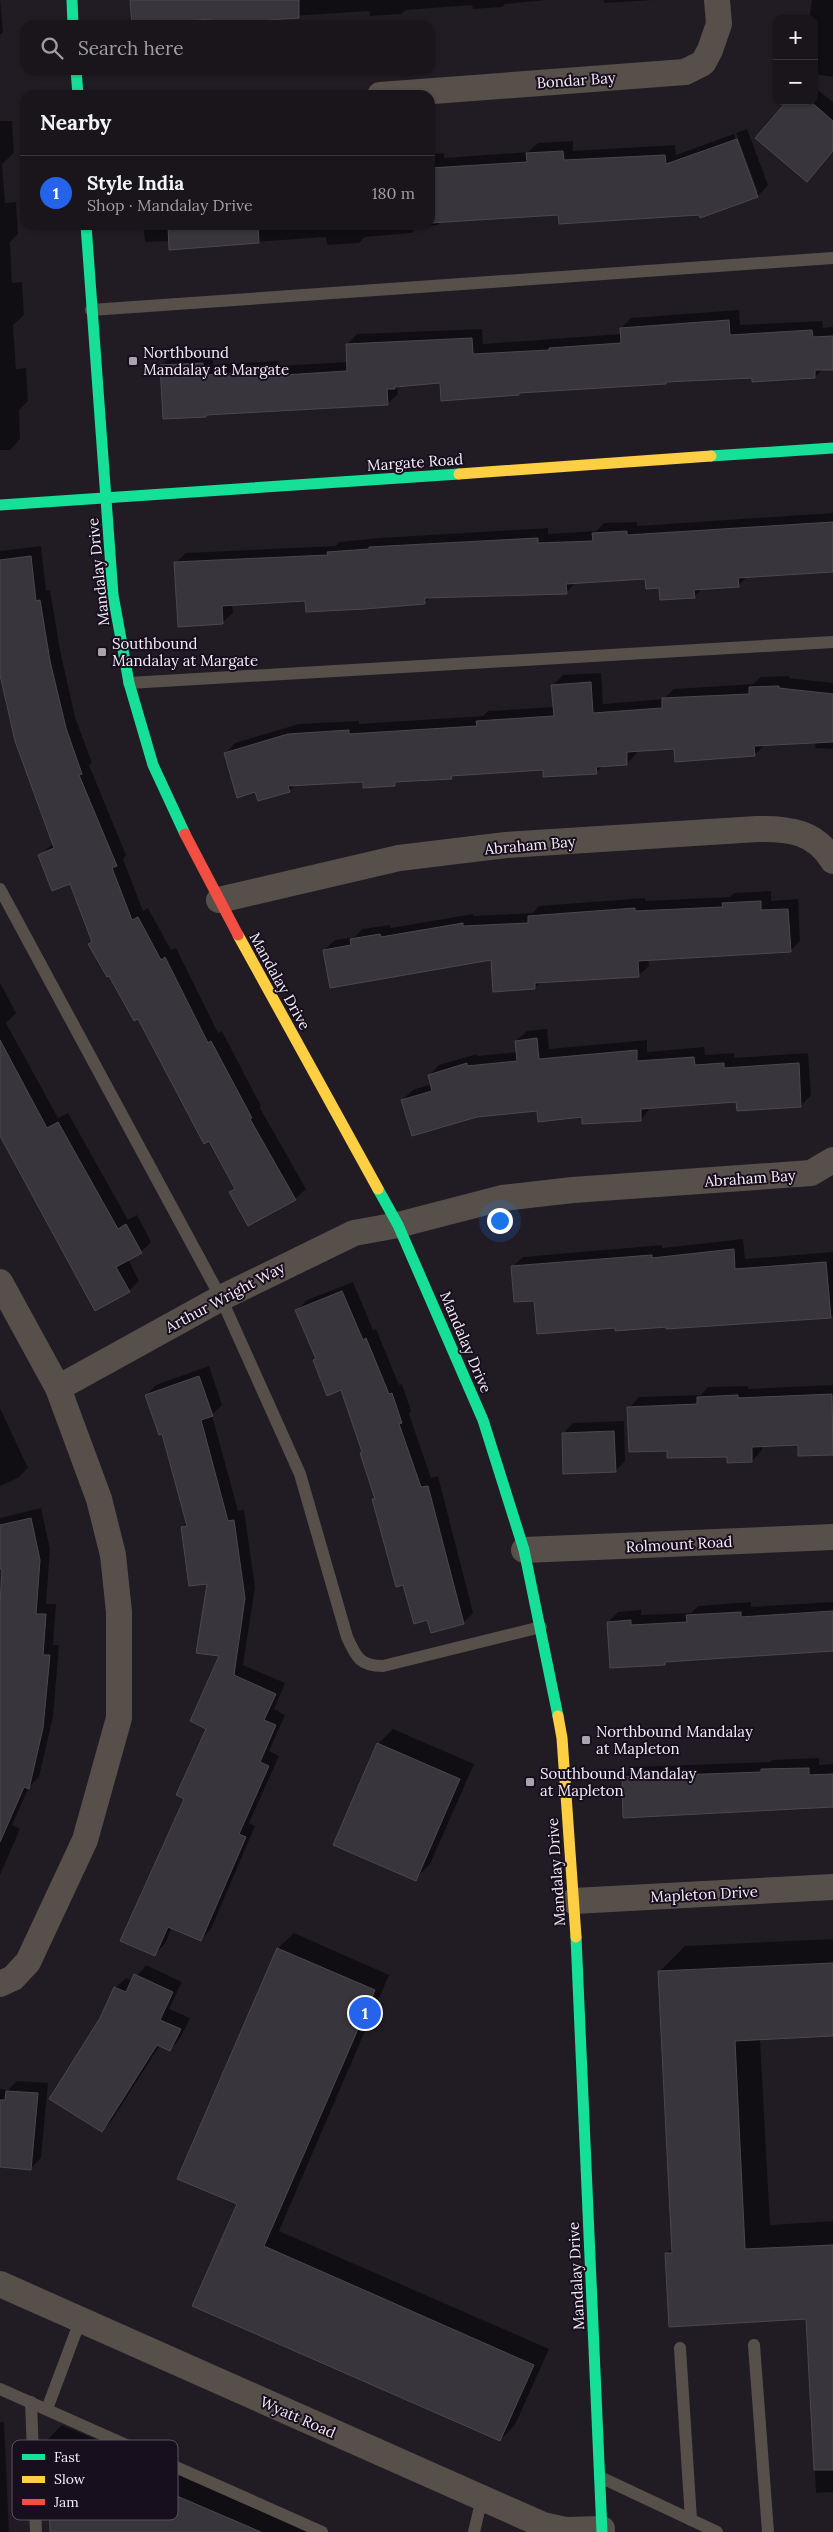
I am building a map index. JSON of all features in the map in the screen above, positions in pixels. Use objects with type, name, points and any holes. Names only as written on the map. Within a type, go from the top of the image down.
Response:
[{"type":"street","points":[[72,0],[74,20]]},
{"type":"street","name":"Bondar Bay","points":[[435,91],[685,72],[703,63],[710,50],[719,24],[717,0]]},
{"type":"street","points":[[76,75],[78,90]]},
{"type":"street","name":"Mandalay Drive","points":[[86,230],[113,595],[129,683],[153,765],[181,826],[219,900],[398,1225],[483,1420],[524,1550],[562,1738],[574,1901],[602,2530]]},
{"type":"street","name":"Margate Road","points":[[0,505],[833,448]]},
{"type":"street","name":"Abraham Bay","points":[[219,900],[399,858],[506,845],[784,828],[812,839],[825,848],[833,861]]},
{"type":"street","name":"Abraham Bay","points":[[398,1225],[502,1198],[573,1190],[811,1173],[833,1160]]},
{"type":"street","name":"Arthur Wright Way","points":[[58,1388],[221,1298],[354,1232],[398,1225]]},
{"type":"street","points":[[0,1282],[58,1388],[99,1499],[113,1555],[119,1612],[119,1718],[85,1840],[28,1962],[13,1978],[0,1984]]},
{"type":"street","name":"Rolmount Road","points":[[524,1550],[833,1537]]},
{"type":"street","name":"Mapleton Drive","points":[[574,1901],[833,1887]]},
{"type":"street","name":"Wyatt Road","points":[[1,2286],[543,2526],[565,2530],[602,2530]]},
{"type":"lane","points":[[91,310],[833,258]]},
{"type":"lane","points":[[129,683],[833,642]]},
{"type":"lane","points":[[0,889],[221,1298],[300,1474],[347,1637],[356,1656],[369,1666],[383,1666],[541,1627]]},
{"type":"lane","points":[[47,2409],[80,2321]]},
{"type":"lane","points":[[754,2345],[768,2532]]},
{"type":"lane","points":[[680,2348],[691,2520]]},
{"type":"lane","points":[[0,2389],[116,2440]]},
{"type":"lane","points":[[31,2402],[32,2440]]},
{"type":"lane","points":[[178,2468],[322,2532]]},
{"type":"lane","points":[[600,2477],[717,2532]]},
{"type":"lane","points":[[474,2532],[482,2498]]},
{"type":"building","points":[[130,0],[299,0],[299,18],[268,20],[132,20]]},
{"type":"building","points":[[784,105],[815,105],[833,121],[833,151],[807,182],[755,138]]},
{"type":"building","points":[[737,139],[758,197],[700,218],[699,215],[559,224],[558,215],[435,223],[435,168],[527,162],[526,153],[563,151],[564,160],[665,155],[666,164]]},
{"type":"building","points":[[168,230],[258,230],[259,243],[169,250]]},
{"type":"building","points":[[729,320],[730,335],[812,330],[813,337],[833,336],[833,370],[815,370],[815,378],[752,382],[752,378],[666,382],[666,384],[519,393],[519,395],[441,401],[440,383],[387,389],[388,405],[163,419],[160,365],[203,363],[204,375],[268,371],[268,376],[347,371],[346,344],[472,338],[473,354],[549,350],[549,348],[621,343],[620,328]]},
{"type":"building","points":[[833,522],[833,572],[738,578],[739,587],[694,590],[695,598],[660,600],[659,588],[646,589],[645,579],[566,584],[567,594],[425,598],[425,604],[365,609],[306,612],[305,601],[222,606],[223,624],[178,627],[174,562],[328,555],[327,552],[369,549],[369,547],[538,538],[538,543],[593,541],[592,533],[627,531],[627,535]]},
{"type":"building","points":[[31,556],[36,601],[40,600],[50,661],[66,728],[82,774],[79,775],[117,866],[112,868],[132,920],[138,917],[161,960],[165,957],[208,1043],[211,1041],[252,1118],[250,1119],[296,1200],[248,1226],[229,1192],[235,1189],[209,1141],[204,1144],[138,1019],[134,1021],[109,976],[107,977],[88,944],[92,942],[70,884],[52,891],[38,855],[54,848],[15,741],[0,675],[0,560]]},
{"type":"building","points":[[591,682],[593,713],[662,708],[662,698],[749,694],[749,687],[779,686],[779,688],[833,694],[833,742],[754,746],[755,756],[675,762],[674,749],[627,752],[627,765],[596,767],[597,774],[543,777],[543,770],[451,776],[452,779],[395,782],[395,786],[363,788],[363,782],[288,786],[290,792],[258,801],[255,792],[237,798],[224,753],[288,734],[349,730],[349,734],[477,726],[476,721],[554,716],[551,685]]},
{"type":"building","points":[[761,901],[761,910],[788,909],[791,952],[638,961],[639,977],[535,983],[535,989],[493,992],[491,960],[330,988],[323,950],[351,945],[350,939],[380,934],[381,937],[463,923],[463,926],[528,923],[528,916],[635,908],[635,911],[723,907],[722,903]]},
{"type":"building","points":[[537,1038],[539,1059],[637,1050],[637,1061],[694,1057],[695,1065],[724,1063],[724,1068],[799,1063],[801,1107],[737,1111],[736,1102],[641,1109],[641,1121],[582,1124],[582,1117],[538,1122],[537,1111],[477,1117],[412,1136],[401,1100],[432,1091],[428,1075],[467,1063],[467,1066],[517,1061],[515,1041]]},
{"type":"building","points":[[0,1040],[47,1128],[58,1122],[118,1229],[126,1224],[142,1253],[116,1267],[130,1292],[95,1311],[0,1136]]},
{"type":"building","points":[[734,1249],[735,1269],[826,1262],[831,1318],[666,1329],[666,1327],[615,1331],[615,1328],[537,1334],[534,1301],[514,1302],[511,1266],[652,1255],[652,1258]]},
{"type":"building","points":[[342,1291],[363,1340],[366,1338],[389,1394],[392,1393],[402,1423],[399,1424],[421,1487],[428,1486],[464,1624],[431,1633],[427,1620],[414,1624],[403,1585],[396,1587],[372,1499],[375,1499],[360,1453],[362,1452],[341,1390],[327,1396],[313,1360],[316,1359],[295,1310]]},
{"type":"building","points":[[199,1376],[213,1416],[201,1420],[228,1521],[234,1520],[245,1598],[234,1675],[276,1694],[264,1720],[276,1725],[260,1762],[269,1766],[239,1834],[246,1837],[201,1941],[168,1927],[155,1956],[120,1941],[184,1799],[176,1795],[206,1729],[190,1721],[219,1656],[196,1653],[207,1584],[189,1586],[181,1527],[187,1526],[162,1434],[159,1435],[145,1395]]},
{"type":"building","points":[[832,1394],[833,1455],[798,1456],[798,1445],[752,1447],[752,1462],[727,1463],[727,1457],[667,1458],[667,1451],[629,1452],[627,1407],[697,1404],[697,1397],[738,1395],[738,1398]]},
{"type":"building","points":[[614,1431],[616,1472],[563,1474],[562,1433]]},
{"type":"building","points":[[31,1518],[40,1560],[36,1614],[46,1614],[43,1655],[50,1655],[43,1728],[29,1789],[24,1787],[0,1842],[0,1604],[2,1569],[0,1569],[0,1525]]},
{"type":"building","points":[[833,1611],[833,1651],[665,1662],[665,1665],[610,1668],[607,1622],[631,1620],[631,1625],[687,1622],[686,1615],[741,1612],[741,1617]]},
{"type":"building","points":[[377,1743],[460,1779],[416,1881],[333,1845]]},
{"type":"building","points":[[809,1768],[809,1775],[833,1774],[833,1807],[623,1818],[622,1777],[761,1772],[761,1769]]},
{"type":"building","points":[[277,1948],[375,1990],[264,2246],[534,2365],[500,2441],[192,2306],[237,2204],[177,2179]]},
{"type":"building","points":[[833,1963],[833,2036],[735,2041],[745,2249],[833,2245],[833,2470],[814,2470],[806,2319],[669,2327],[665,2253],[672,2253],[658,1971]]},
{"type":"building","points":[[134,1974],[173,1992],[160,2020],[181,2029],[170,2051],[157,2045],[102,2132],[49,2099],[100,2018],[114,1987],[126,1992]]},
{"type":"building","points":[[6,2091],[38,2093],[31,2170],[0,2167],[0,2100],[5,2100]]},
{"type":"building","points":[[178,2496],[261,2532],[50,2532],[49,2520],[178,2520]]},
{"type":"traffic: fast","points":[[72,0],[73,20]]},
{"type":"traffic: fast","points":[[76,75],[78,90]]},
{"type":"traffic: fast","points":[[86,230],[113,595],[129,683],[153,765],[185,834]]},
{"type":"traffic: fast","points":[[711,456],[833,448]]},
{"type":"traffic: fast","points":[[0,505],[459,474]]},
{"type":"traffic: fast","points":[[378,1189],[398,1225],[483,1420],[524,1550],[558,1716]]},
{"type":"traffic: fast","points":[[576,1937],[602,2532]]},
{"type":"traffic: slow","points":[[459,474],[711,456]]},
{"type":"traffic: slow","points":[[238,935],[378,1189]]},
{"type":"traffic: slow","points":[[558,1716],[562,1738],[576,1937]]},
{"type":"traffic: jam","points":[[185,834],[238,935]]},
{"type":"place","name":"Northbound Mandalay at Margate","points":[[133,361]]},
{"type":"place","name":"Southbound Mandalay at Margate","points":[[102,652]]},
{"type":"place","name":"Northbound Mandalay at Mapleton","points":[[586,1740]]},
{"type":"place","name":"Southbound Mandalay at Mapleton","points":[[530,1782]]},
{"type":"place","name":"Style India","points":[[365,2013]]}]
